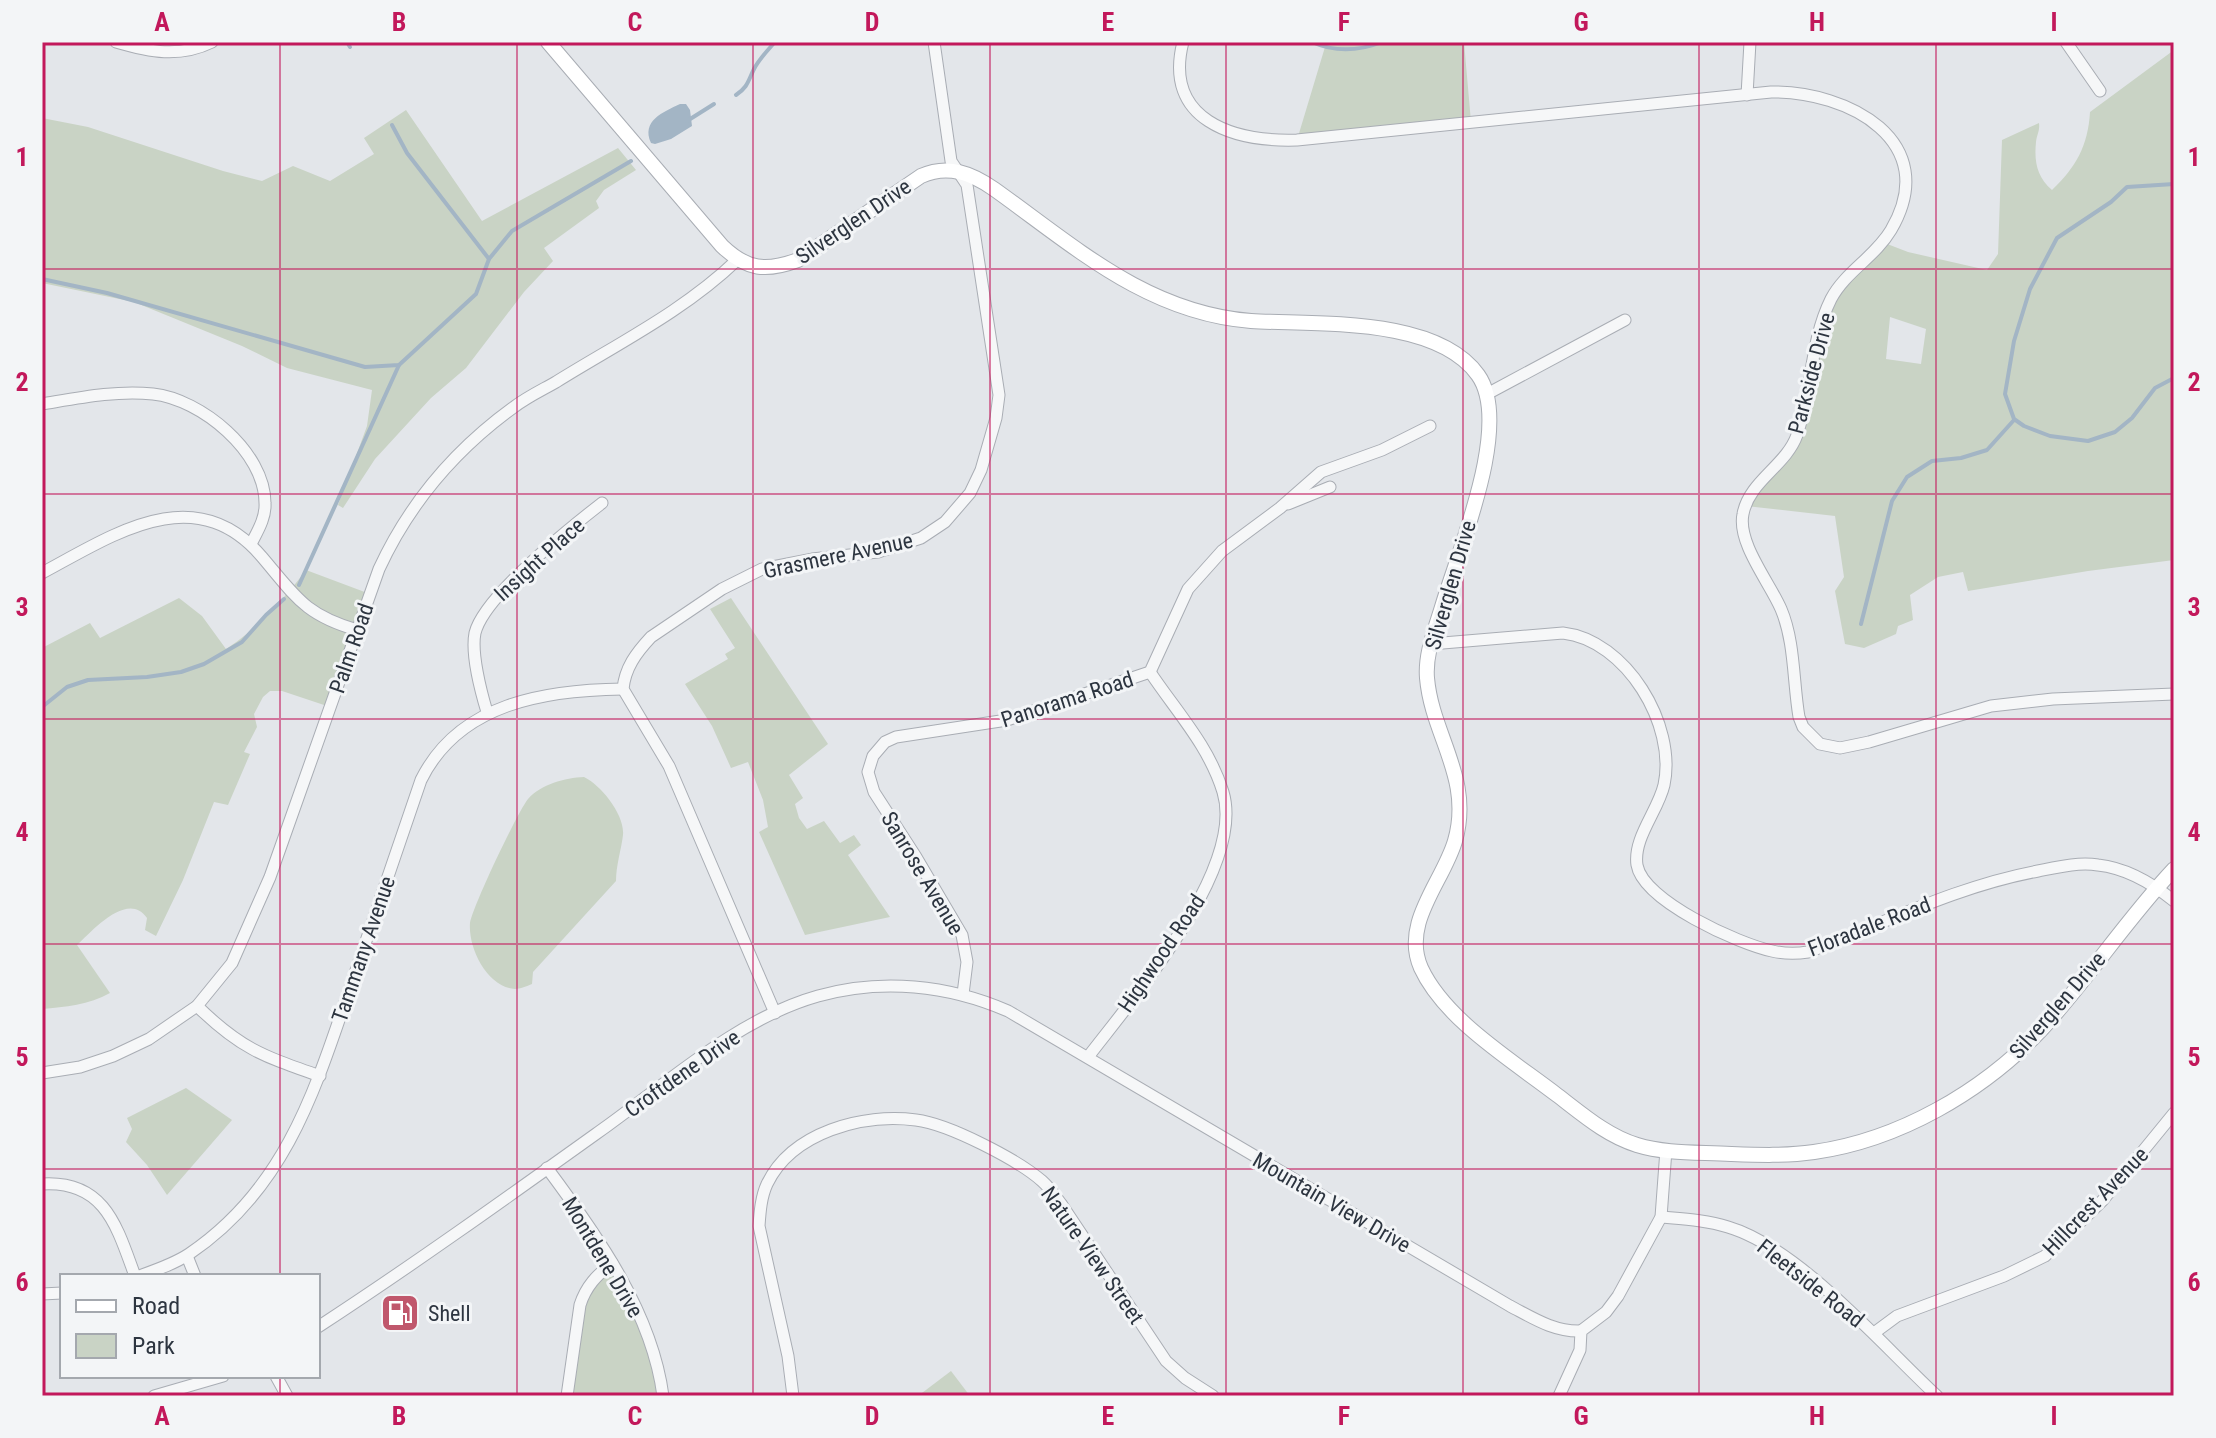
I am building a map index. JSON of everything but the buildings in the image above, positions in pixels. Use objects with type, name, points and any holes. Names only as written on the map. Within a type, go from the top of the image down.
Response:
[{"type":"street","points":[[116,42],[146,50],[185,53],[212,42]]},
{"type":"street","points":[[548,42],[710,233],[737,260]]},
{"type":"street","points":[[934,42],[951,161],[960,171]]},
{"type":"street","name":"Parkside Drive","points":[[1183,42],[1178,76],[1181,89],[1190,103],[1217,126],[1258,139],[1297,140],[1791,92],[1822,97],[1854,109],[1875,123],[1900,152],[1906,176],[1902,206],[1890,232],[1833,297],[1822,327],[1797,435],[1786,455],[1752,493],[1742,518],[1744,535],[1751,552],[1783,617],[1803,727],[1820,744],[1840,748],[2004,704],[2174,694]]},
{"type":"street","points":[[1747,95],[1750,42]]},
{"type":"street","points":[[2066,42],[2100,91]]},
{"type":"street","name":"Silverglen Drive","points":[[737,260],[762,268],[798,260],[921,176],[936,171],[960,171],[977,177],[1100,267],[1175,304],[1230,319],[1331,324],[1425,340],[1445,348],[1468,364],[1478,375],[1487,394],[1491,432],[1484,467],[1431,644],[1427,676],[1458,784],[1459,818],[1451,852],[1418,921],[1416,955],[1441,998],[1458,1015],[1579,1112],[1624,1140],[1641,1147],[1666,1150],[1763,1156],[1812,1153],[1860,1141],[1929,1114],[1974,1089],[2023,1048],[2050,1020],[2174,869]]},
{"type":"street","name":"Grasmere Avenue","points":[[623,689],[632,661],[651,637],[732,583],[762,569],[878,552],[904,545],[945,522],[970,493],[985,457],[999,395],[967,185],[960,171]]},
{"type":"street","name":"Palm Road","points":[[42,1073],[80,1067],[149,1039],[197,1006],[232,963],[270,877],[389,547],[415,506],[458,455],[516,405],[664,317],[737,260]]},
{"type":"street","points":[[1487,394],[1625,320]]},
{"type":"street","points":[[42,404],[127,393],[156,394],[178,400],[208,415],[230,432],[248,456],[261,483],[264,512],[251,544]]},
{"type":"street","name":"Panorama Road","points":[[873,756],[885,742],[896,737],[1007,720],[1150,672],[1196,577],[1222,551],[1280,508],[1321,472],[1382,450],[1430,426]]},
{"type":"street","name":"Panorama Road","points":[[1280,508],[1330,487]]},
{"type":"street","name":"Insight Place","points":[[487,712],[473,644],[482,614],[514,579],[602,503]]},
{"type":"street","points":[[42,573],[142,523],[169,517],[209,521],[229,528],[251,544],[309,610],[328,621],[357,630]]},
{"type":"street","name":"Floradale Road","points":[[1431,644],[1563,633],[1597,643],[1618,658],[1638,682],[1651,708],[1661,733],[1666,760],[1664,788],[1637,855],[1641,876],[1649,887],[1674,906],[1739,941],[1785,953],[1808,952],[1971,888],[2066,866],[2088,864],[2114,867],[2157,887]]},
{"type":"street","name":"Highwood Road","points":[[1088,1057],[1164,955],[1196,906],[1221,849],[1226,825],[1225,800],[1216,773],[1194,731],[1150,672]]},
{"type":"street","points":[[623,689],[669,766],[775,1013]]},
{"type":"street","name":"Tammany Avenue","points":[[142,1274],[187,1256],[230,1220],[257,1192],[286,1152],[320,1076],[421,780],[441,748],[457,732],[487,712],[546,695],[623,689]]},
{"type":"street","name":"Sanrose Avenue","points":[[873,756],[868,772],[874,792],[962,935],[967,962],[963,994]]},
{"type":"street","points":[[2157,887],[2174,901]]},
{"type":"street","name":"Croftdene Drive","points":[[320,1326],[705,1056],[775,1013],[820,996],[870,987],[913,986],[963,994],[1008,1011],[1088,1057]]},
{"type":"street","points":[[197,1006],[222,1031],[256,1053],[320,1076]]},
{"type":"street","name":"Mountain View Drive","points":[[1088,1057],[1510,1306],[1543,1324],[1566,1332],[1581,1331]]},
{"type":"street","name":"Hillcrest Avenue","points":[[1874,1333],[1897,1316],[2004,1276],[2045,1256],[2103,1200],[2174,1113]]},
{"type":"street","name":"Nature View Street","points":[[793,1396],[788,1356],[759,1226],[767,1185],[778,1167],[817,1135],[852,1124],[888,1119],[917,1120],[964,1135],[1042,1181],[1062,1205],[1166,1361],[1213,1396]]},
{"type":"street","points":[[1559,1396],[1580,1350],[1581,1331],[1606,1312],[1618,1296],[1661,1217],[1666,1150]]},
{"type":"street","name":"Montdene Drive","points":[[547,1168],[612,1263],[644,1326],[663,1396]]},
{"type":"street","points":[[42,1184],[59,1183],[75,1187],[105,1207],[115,1222],[136,1274]]},
{"type":"street","name":"Fleetside Road","points":[[1661,1217],[1698,1219],[1750,1236],[1776,1251],[1874,1333],[1937,1396]]},
{"type":"street","points":[[187,1256],[194,1274]]},
{"type":"street","points":[[567,1396],[583,1293],[612,1263]]},
{"type":"street","points":[[154,1396],[216,1378]]},
{"type":"street","points":[[277,1378],[287,1396]]},
{"type":"green space","points":[[1316,42],[1464,42],[1471,122],[1297,140],[1325,47]]},
{"type":"green space","points":[[2174,50],[2174,560],[1968,591],[1963,572],[1938,577],[1910,595],[1913,620],[1898,626],[1896,634],[1864,648],[1845,644],[1835,591],[1844,577],[1835,516],[1746,506],[1786,455],[1829,305],[1882,242],[1908,252],[1987,270],[1998,254],[2002,140],[2039,123],[2036,163],[2043,180],[2052,190],[2079,155],[2087,135],[2090,112]],"holes":[[[1890,317],[1926,329],[1921,364],[1886,359]]]},
{"type":"green space","points":[[406,110],[482,221],[618,148],[636,170],[604,190],[596,201],[599,208],[544,248],[553,261],[524,292],[466,368],[431,398],[375,459],[343,508],[338,505],[367,426],[372,390],[287,368],[134,302],[42,283],[42,118],[88,127],[262,181],[293,166],[330,181],[374,154],[364,138]]},
{"type":"green space","points":[[306,570],[370,594],[330,707],[282,691],[270,691],[263,697],[254,714],[257,727],[244,752],[250,754],[228,805],[214,802],[183,880],[156,936],[145,930],[147,918],[139,911],[130,908],[110,916],[77,945],[110,993],[85,1003],[42,1009],[42,648],[90,623],[100,638],[179,598],[202,616],[226,649],[269,613]]},
{"type":"green space","points":[[731,598],[828,744],[789,775],[803,798],[795,804],[799,818],[807,829],[824,821],[840,843],[854,835],[861,845],[848,855],[890,917],[805,935],[759,832],[768,827],[763,800],[748,762],[731,768],[712,726],[685,684],[728,659],[725,654],[735,648],[710,609]]},
{"type":"green space","points":[[584,777],[604,794],[616,810],[623,827],[616,881],[533,972],[532,984],[517,989],[505,987],[488,974],[476,954],[470,933],[473,914],[528,799],[554,783]]},
{"type":"green space","points":[[186,1088],[232,1120],[167,1195],[147,1165],[126,1142],[132,1129],[127,1118]]},
{"type":"green space","points":[[611,1263],[629,1295],[663,1396],[567,1396],[579,1305]]},
{"type":"green space","points":[[951,1371],[970,1396],[918,1396]]},
{"type":"water","points":[[680,104],[686,104],[690,110],[692,126],[671,139],[651,143],[651,123]]},
{"type":"waterway","points":[[347,42],[350,47]]},
{"type":"waterway","points":[[736,95],[775,42]]},
{"type":"waterway","points":[[1312,42],[1347,49],[1382,42]]},
{"type":"waterway","points":[[1436,42],[1443,42]]},
{"type":"waterway","points":[[687,121],[714,104]]},
{"type":"waterway","points":[[392,125],[407,153],[489,259]]},
{"type":"waterway","points":[[42,279],[107,293],[365,367],[399,365],[476,294],[489,259],[512,231],[631,161]]},
{"type":"waterway","points":[[2174,184],[2127,187],[2111,202],[2057,238],[2030,289],[2014,341],[2005,394],[2014,419],[2024,426],[2050,436],[2088,441],[2115,432],[2132,418],[2155,388],[2174,378]]},
{"type":"waterway","points":[[299,585],[399,365]]},
{"type":"waterway","points":[[1861,624],[1892,501],[1907,477],[1932,461],[1961,458],[1987,450],[2014,420]]},
{"type":"waterway","points":[[42,707],[67,687],[88,680],[147,677],[181,672],[204,664],[242,642],[284,599]]},
{"type":"place","name":"Shell","points":[[400,1313]]}]
